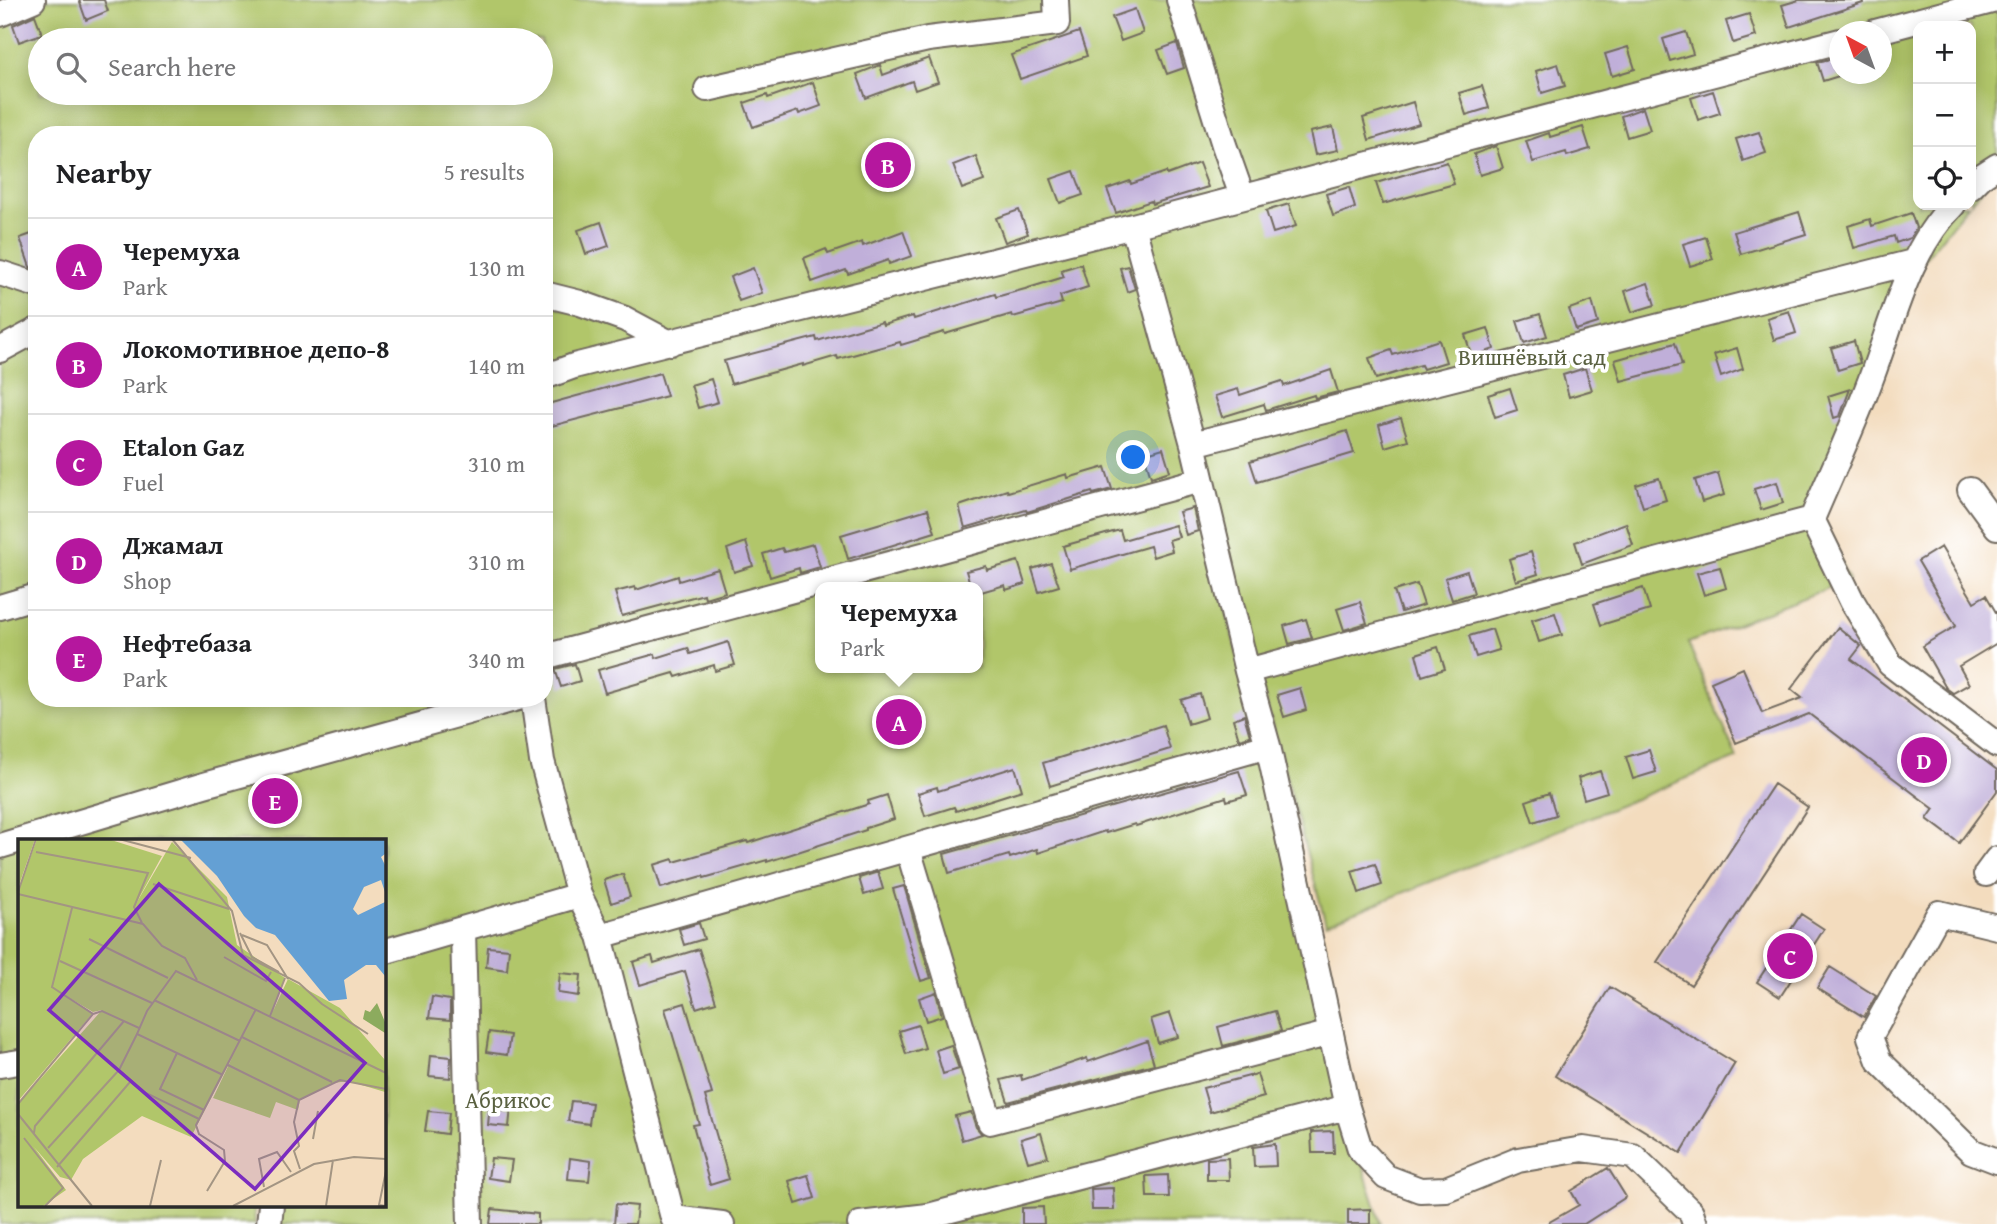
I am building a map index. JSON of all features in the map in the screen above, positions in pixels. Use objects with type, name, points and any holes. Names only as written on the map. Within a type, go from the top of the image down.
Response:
[{"type":"lane","points":[[0,14],[33,0]]},
{"type":"lane","points":[[707,89],[928,39],[1057,23],[1056,0]]},
{"type":"lane","points":[[1179,0],[1242,196]]},
{"type":"lane","points":[[1892,28],[1996,0]]},
{"type":"lane","points":[[553,374],[574,366],[1133,226],[1829,44]]},
{"type":"lane","points":[[1976,182],[1997,166]]},
{"type":"lane","points":[[1948,210],[1913,262],[1871,379],[1812,519],[1852,601],[1890,664],[1997,745]]},
{"type":"lane","points":[[1133,226],[1193,444],[1247,671],[1268,746],[1347,1107],[1360,1149],[1386,1177],[1420,1190],[1446,1189],[1518,1160],[1583,1149],[1633,1156],[1691,1212],[1695,1224]]},
{"type":"lane","points":[[1193,444],[1913,262]]},
{"type":"lane","points":[[0,273],[28,282]]},
{"type":"lane","points":[[553,296],[625,319],[670,343]]},
{"type":"lane","points":[[0,350],[28,335]]},
{"type":"lane","points":[[822,582],[1201,480]]},
{"type":"lane","points":[[1970,490],[1997,527]]},
{"type":"lane","points":[[1247,671],[1812,519]]},
{"type":"lane","points":[[553,655],[815,584]]},
{"type":"lane","points":[[0,607],[28,599]]},
{"type":"lane","points":[[23,839],[204,785],[486,707]]},
{"type":"lane","points":[[534,707],[542,761],[579,895],[600,936],[672,1221],[722,1224]]},
{"type":"lane","points":[[600,936],[1268,746]]},
{"type":"lane","points":[[0,846],[18,841]]},
{"type":"lane","points":[[908,849],[990,1122],[1331,1034]]},
{"type":"lane","points":[[385,951],[579,895]]},
{"type":"lane","points":[[1997,927],[1939,913],[1870,1037],[1879,1060],[1971,1151],[1997,1161]]},
{"type":"lane","points":[[463,929],[470,1224]]},
{"type":"lane","points":[[0,1066],[18,1062]]},
{"type":"lane","points":[[860,1224],[928,1216],[1347,1107]]},
{"type":"lane","points":[[268,1224],[271,1206]]},
{"type":"green space","points":[[0,0],[1179,0],[1241,195],[674,336],[553,293],[553,126],[28,126],[28,280],[0,273]]},
{"type":"green space","name":"Вишнёвый сад","points":[[1192,0],[1997,0],[1997,177],[1988,181],[1976,196],[1976,21],[1913,21],[1913,210],[1964,210],[1923,261],[1817,516],[1849,580],[1688,643],[1737,758],[1326,924],[1138,230],[1248,199]]},
{"type":"green space","name":"Абрикос","points":[[1133,226],[1347,1107],[860,1224],[274,1224],[273,1206],[385,1206],[385,960],[579,895],[542,761],[544,707],[553,707],[553,377]]},
{"type":"green space","points":[[0,279],[28,290],[28,334],[0,349]]},
{"type":"green space","points":[[553,306],[658,336],[553,370]]},
{"type":"green space","points":[[28,341],[28,603],[0,611],[0,355]]},
{"type":"green space","points":[[28,608],[28,707],[531,707],[575,893],[385,946],[385,839],[18,839],[18,1059],[0,1063],[0,616]]},
{"type":"green space","points":[[18,1069],[18,1206],[254,1206],[255,1224],[0,1224],[0,1073]]},
{"type":"green space","points":[[1345,1110],[1381,1224],[923,1224]]},
{"type":"building","points":[[79,0],[104,0],[108,11],[86,20]]},
{"type":"building","points":[[1799,0],[1862,0],[1863,3],[1789,27],[1782,5]]},
{"type":"building","points":[[1135,9],[1143,33],[1121,41],[1112,17]]},
{"type":"building","points":[[1749,14],[1756,36],[1733,43],[1726,21]]},
{"type":"building","points":[[35,15],[40,28],[28,28],[28,39],[19,42],[13,25]]},
{"type":"building","points":[[1079,32],[1087,56],[1020,79],[1011,55]]},
{"type":"building","points":[[1686,32],[1693,54],[1670,61],[1663,39]]},
{"type":"building","points":[[1177,43],[1184,68],[1167,74],[1158,50]]},
{"type":"building","points":[[1628,47],[1635,69],[1612,76],[1605,54]]},
{"type":"building","points":[[929,58],[938,82],[915,90],[912,81],[866,98],[857,74],[880,65],[883,75]]},
{"type":"building","points":[[1829,59],[1829,79],[1823,81],[1817,62]]},
{"type":"building","points":[[1558,64],[1565,86],[1542,93],[1536,71]]},
{"type":"building","points":[[813,82],[821,106],[753,127],[744,103],[767,95],[768,98]]},
{"type":"building","points":[[1482,86],[1489,108],[1466,115],[1459,93]]},
{"type":"building","points":[[1713,91],[1720,113],[1698,120],[1691,98]]},
{"type":"building","points":[[1413,102],[1419,124],[1369,140],[1363,118]]},
{"type":"building","points":[[1643,108],[1650,130],[1627,137],[1621,116]]},
{"type":"building","points":[[1333,127],[1338,150],[1315,155],[1310,132]]},
{"type":"building","points":[[1583,127],[1590,149],[1567,156],[1566,152],[1533,162],[1526,141],[1549,133],[1550,137]]},
{"type":"building","points":[[1759,132],[1766,153],[1743,161],[1736,139]]},
{"type":"building","points":[[1496,146],[1503,168],[1480,175],[1474,154]]},
{"type":"building","points":[[976,156],[984,181],[962,189],[953,165]]},
{"type":"building","points":[[1447,162],[1454,184],[1383,204],[1376,183]]},
{"type":"building","points":[[1199,163],[1208,187],[1116,213],[1107,189],[1166,172],[1167,175]]},
{"type":"building","points":[[1074,171],[1083,195],[1060,203],[1051,179]]},
{"type":"building","points":[[1349,187],[1355,208],[1333,216],[1326,194]]},
{"type":"building","points":[[1289,204],[1296,226],[1273,233],[1266,211]]},
{"type":"building","points":[[1019,210],[1028,234],[1005,242],[996,218]]},
{"type":"building","points":[[1799,212],[1806,234],[1741,254],[1734,232]]},
{"type":"building","points":[[1911,213],[1916,228],[1910,238],[1896,243],[1894,236],[1854,248],[1848,226],[1870,219],[1872,226]]},
{"type":"building","points":[[601,222],[609,246],[586,254],[578,230]]},
{"type":"building","points":[[903,231],[912,256],[889,264],[888,260],[848,274],[846,270],[812,282],[804,258],[826,249],[828,254],[862,242],[863,246]]},
{"type":"building","points":[[28,235],[28,261],[20,238]]},
{"type":"building","points":[[1706,237],[1713,259],[1690,266],[1683,244]]},
{"type":"building","points":[[1081,264],[1088,287],[1060,296],[1062,303],[901,345],[900,342],[838,359],[837,356],[731,384],[724,361],[816,337],[817,341],[882,322],[883,325],[913,316],[914,319],[995,294],[996,297],[1064,277],[1061,270]]},
{"type":"building","points":[[1128,266],[1135,289],[1127,292],[1120,268]]},
{"type":"building","points":[[753,268],[762,293],[739,301],[730,277]]},
{"type":"building","points":[[1648,283],[1655,305],[1632,312],[1625,291]]},
{"type":"building","points":[[1592,301],[1598,323],[1576,330],[1569,309]]},
{"type":"building","points":[[1789,311],[1796,333],[1774,340],[1767,318]]},
{"type":"building","points":[[1540,314],[1547,336],[1524,343],[1517,321]]},
{"type":"building","points":[[1488,328],[1494,349],[1472,357],[1465,335]]},
{"type":"building","points":[[1439,340],[1446,362],[1423,369],[1421,365],[1376,379],[1369,358],[1391,350],[1393,355]]},
{"type":"building","points":[[1854,341],[1860,363],[1838,370],[1831,348]]},
{"type":"building","points":[[1675,343],[1682,365],[1621,381],[1615,360]]},
{"type":"building","points":[[1737,348],[1743,369],[1721,377],[1714,355]]},
{"type":"building","points":[[1585,368],[1592,390],[1569,397],[1563,375]]},
{"type":"building","points":[[1331,370],[1338,392],[1315,398],[1314,395],[1266,410],[1264,404],[1222,417],[1215,396],[1238,389],[1240,395],[1282,381],[1284,386]]},
{"type":"building","points":[[660,373],[667,396],[553,426],[553,403]]},
{"type":"building","points":[[711,379],[718,402],[698,408],[691,385]]},
{"type":"building","points":[[1510,388],[1517,410],[1495,417],[1488,395]]},
{"type":"building","points":[[1850,389],[1840,416],[1834,418],[1828,396]]},
{"type":"building","points":[[1401,418],[1408,440],[1385,447],[1379,425]]},
{"type":"building","points":[[1347,431],[1354,453],[1257,482],[1250,461]]},
{"type":"building","points":[[1163,448],[1170,471],[1151,477],[1144,454]]},
{"type":"building","points":[[1105,467],[1112,489],[1093,494],[1092,492],[965,528],[959,506],[1007,490],[1008,492],[1067,474],[1068,478]]},
{"type":"building","points":[[1718,473],[1724,495],[1702,502],[1695,480]]},
{"type":"building","points":[[1659,478],[1666,500],[1643,507],[1636,485]]},
{"type":"building","points":[[1777,482],[1783,503],[1761,510],[1754,489]]},
{"type":"building","points":[[1193,508],[1198,531],[1186,535],[1179,512]]},
{"type":"building","points":[[928,509],[935,532],[848,559],[841,535]]},
{"type":"building","points":[[1626,523],[1633,545],[1582,564],[1575,542]]},
{"type":"building","points":[[1175,525],[1179,537],[1169,540],[1172,551],[1153,557],[1150,546],[1070,569],[1063,546],[1120,530],[1123,540]]},
{"type":"building","points":[[746,542],[753,566],[734,572],[727,549]]},
{"type":"building","points":[[813,544],[820,567],[800,573],[799,568],[770,577],[763,554],[782,548],[784,552]]},
{"type":"building","points":[[1941,547],[1974,602],[1986,595],[1997,614],[1997,643],[1959,666],[1969,684],[1953,693],[1946,688],[1922,646],[1956,626],[1918,561]]},
{"type":"building","points":[[1531,552],[1538,574],[1516,581],[1509,559]]},
{"type":"building","points":[[1018,561],[1025,584],[1006,590],[1005,585],[983,592],[983,582],[969,582],[966,571],[986,566],[987,570]]},
{"type":"building","points":[[1051,563],[1059,586],[1039,592],[1032,569]]},
{"type":"building","points":[[1720,567],[1726,588],[1704,595],[1697,573]]},
{"type":"building","points":[[718,569],[725,592],[705,598],[704,594],[622,616],[615,592],[635,587],[636,590],[678,576],[679,581]]},
{"type":"building","points":[[1467,571],[1474,593],[1452,600],[1445,578]]},
{"type":"building","points":[[1417,584],[1424,605],[1401,612],[1394,591]]},
{"type":"building","points":[[1643,588],[1650,610],[1601,625],[1594,604]]},
{"type":"building","points":[[1360,602],[1367,623],[1344,630],[1337,609]]},
{"type":"building","points":[[1555,613],[1562,635],[1539,642],[1532,620]]},
{"type":"building","points":[[1306,619],[1312,638],[1289,644],[1284,626]]},
{"type":"building","points":[[1838,627],[1861,646],[1851,659],[1997,770],[1997,791],[1959,843],[1927,819],[1934,809],[1809,714],[1736,743],[1711,682],[1743,668],[1762,713],[1802,698],[1791,689]]},
{"type":"building","points":[[1492,629],[1499,650],[1476,657],[1469,636]]},
{"type":"building","points":[[728,642],[735,665],[715,671],[714,665],[676,677],[674,673],[605,693],[598,670],[655,654],[656,658],[688,648],[690,654]]},
{"type":"building","points":[[1438,647],[1445,669],[1422,676],[1416,654]]},
{"type":"building","points":[[575,664],[580,681],[561,687],[555,669]]},
{"type":"building","points":[[1300,688],[1306,710],[1284,717],[1277,695]]},
{"type":"building","points":[[1200,694],[1207,718],[1188,724],[1181,700]]},
{"type":"building","points":[[1244,715],[1250,736],[1239,739],[1233,719]]},
{"type":"building","points":[[1163,725],[1170,749],[1050,786],[1043,763]]},
{"type":"building","points":[[1649,750],[1656,772],[1633,779],[1626,757]]},
{"type":"building","points":[[1015,767],[1022,790],[956,811],[954,807],[925,816],[918,793],[937,787],[938,791]]},
{"type":"building","points":[[1239,771],[1247,795],[1227,801],[1226,797],[1136,826],[1135,824],[1106,833],[1105,831],[1038,853],[1037,849],[1010,858],[1009,855],[949,873],[944,854]]},
{"type":"building","points":[[1600,771],[1607,792],[1584,799],[1578,778]]},
{"type":"building","points":[[1774,784],[1808,807],[1691,985],[1657,962]]},
{"type":"building","points":[[1549,793],[1556,815],[1533,822],[1526,801]]},
{"type":"building","points":[[887,795],[894,819],[767,862],[661,888],[654,865],[747,841],[748,843],[869,804],[868,801]]},
{"type":"building","points":[[1375,864],[1382,885],[1359,893],[1352,871]]},
{"type":"building","points":[[878,872],[883,889],[864,895],[859,878]]},
{"type":"building","points":[[623,874],[630,897],[611,903],[604,880]]},
{"type":"building","points":[[904,886],[931,978],[921,981],[893,889]]},
{"type":"building","points":[[1801,914],[1824,929],[1780,997],[1757,982]]},
{"type":"building","points":[[699,923],[704,939],[684,945],[679,929]]},
{"type":"building","points":[[488,947],[509,949],[507,970],[486,967]]},
{"type":"building","points":[[699,949],[716,1002],[696,1008],[685,971],[640,985],[633,962],[652,956],[654,963]]},
{"type":"building","points":[[1830,967],[1876,996],[1864,1017],[1817,988]]},
{"type":"building","points":[[560,973],[581,975],[579,996],[558,993]]},
{"type":"building","points":[[1610,987],[1735,1063],[1681,1153],[1555,1076]]},
{"type":"building","points":[[936,992],[942,1016],[926,1021],[919,998]]},
{"type":"building","points":[[432,997],[450,1000],[450,1020],[429,1018]]},
{"type":"building","points":[[685,1003],[712,1094],[705,1096],[729,1179],[710,1185],[693,1125],[699,1124],[665,1009]]},
{"type":"building","points":[[1275,1011],[1281,1031],[1223,1046],[1218,1027]]},
{"type":"building","points":[[1170,1013],[1178,1037],[1158,1043],[1151,1019]]},
{"type":"building","points":[[918,1025],[925,1048],[906,1054],[899,1031]]},
{"type":"building","points":[[489,1032],[510,1035],[507,1055],[486,1052]]},
{"type":"building","points":[[1147,1041],[1154,1064],[1008,1102],[1001,1080],[1021,1075],[1022,1080],[1087,1058],[1088,1062]]},
{"type":"building","points":[[951,1045],[959,1069],[943,1074],[936,1050]]},
{"type":"building","points":[[431,1055],[451,1057],[450,1078],[429,1076]]},
{"type":"building","points":[[1257,1074],[1264,1097],[1210,1112],[1203,1088]]},
{"type":"building","points":[[571,1101],[592,1103],[589,1124],[568,1121]]},
{"type":"building","points":[[490,1104],[511,1107],[509,1127],[488,1125]]},
{"type":"building","points":[[428,1111],[449,1113],[447,1134],[425,1131]]},
{"type":"building","points":[[971,1112],[976,1127],[982,1134],[962,1140],[955,1116]]},
{"type":"building","points":[[1333,1131],[1334,1153],[1312,1153],[1311,1132]]},
{"type":"building","points":[[1041,1133],[1048,1157],[1028,1162],[1021,1139]]},
{"type":"building","points":[[1275,1144],[1276,1166],[1254,1167],[1253,1147]]},
{"type":"building","points":[[491,1158],[512,1160],[509,1181],[488,1178]]},
{"type":"building","points":[[570,1158],[591,1161],[589,1181],[568,1179]]},
{"type":"building","points":[[1228,1158],[1229,1180],[1207,1180],[1207,1159]]},
{"type":"building","points":[[1608,1168],[1626,1197],[1584,1224],[1546,1224],[1579,1205],[1571,1191]]},
{"type":"building","points":[[808,1175],[815,1198],[796,1204],[789,1181]]},
{"type":"building","points":[[1168,1175],[1169,1197],[1147,1197],[1146,1176]]},
{"type":"building","points":[[1113,1188],[1114,1210],[1092,1210],[1091,1189]]},
{"type":"building","points":[[616,1204],[637,1206],[635,1224],[614,1224]]},
{"type":"building","points":[[1043,1207],[1044,1224],[1022,1224],[1022,1208]]},
{"type":"building","points":[[492,1209],[538,1214],[538,1224],[490,1224]]},
{"type":"building","points":[[1370,1209],[1370,1224],[1348,1224],[1348,1210]]},
{"type":"place","name":"Локомотивное депо-8","points":[[888,165]]},
{"type":"place","name":"Черемуха","points":[[899,722]]},
{"type":"place","name":"Джамал","points":[[1924,760]]},
{"type":"place","name":"Нефтебаза","points":[[275,801]]},
{"type":"place","name":"Etalon Gaz","points":[[1790,956]]}]
